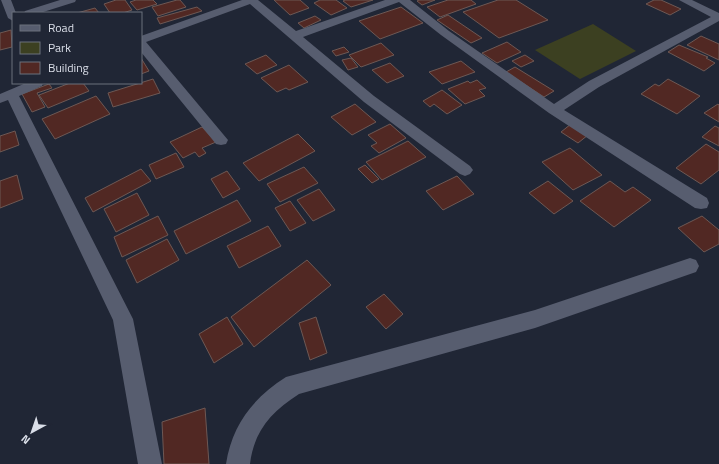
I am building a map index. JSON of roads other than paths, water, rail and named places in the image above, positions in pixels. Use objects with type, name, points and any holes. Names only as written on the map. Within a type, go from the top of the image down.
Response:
[{"type":"street","points":[[6,0],[12,15]]},
{"type":"street","points":[[32,12],[71,0]]},
{"type":"street","points":[[213,0],[224,11]]},
{"type":"street","points":[[142,40],[252,0],[369,99],[465,170]]},
{"type":"street","points":[[294,36],[395,0]]},
{"type":"street","points":[[404,0],[445,33],[554,110],[701,203]]},
{"type":"street","points":[[684,0],[719,17]]},
{"type":"street","points":[[554,110],[594,84],[719,17]]},
{"type":"street","points":[[0,21],[12,18]]},
{"type":"street","points":[[142,45],[221,140]]},
{"type":"street","points":[[35,84],[6,97],[123,319],[150,464]]},
{"type":"street","points":[[238,464],[243,442],[254,419],[274,397],[294,385],[535,319],[690,266]]}]
